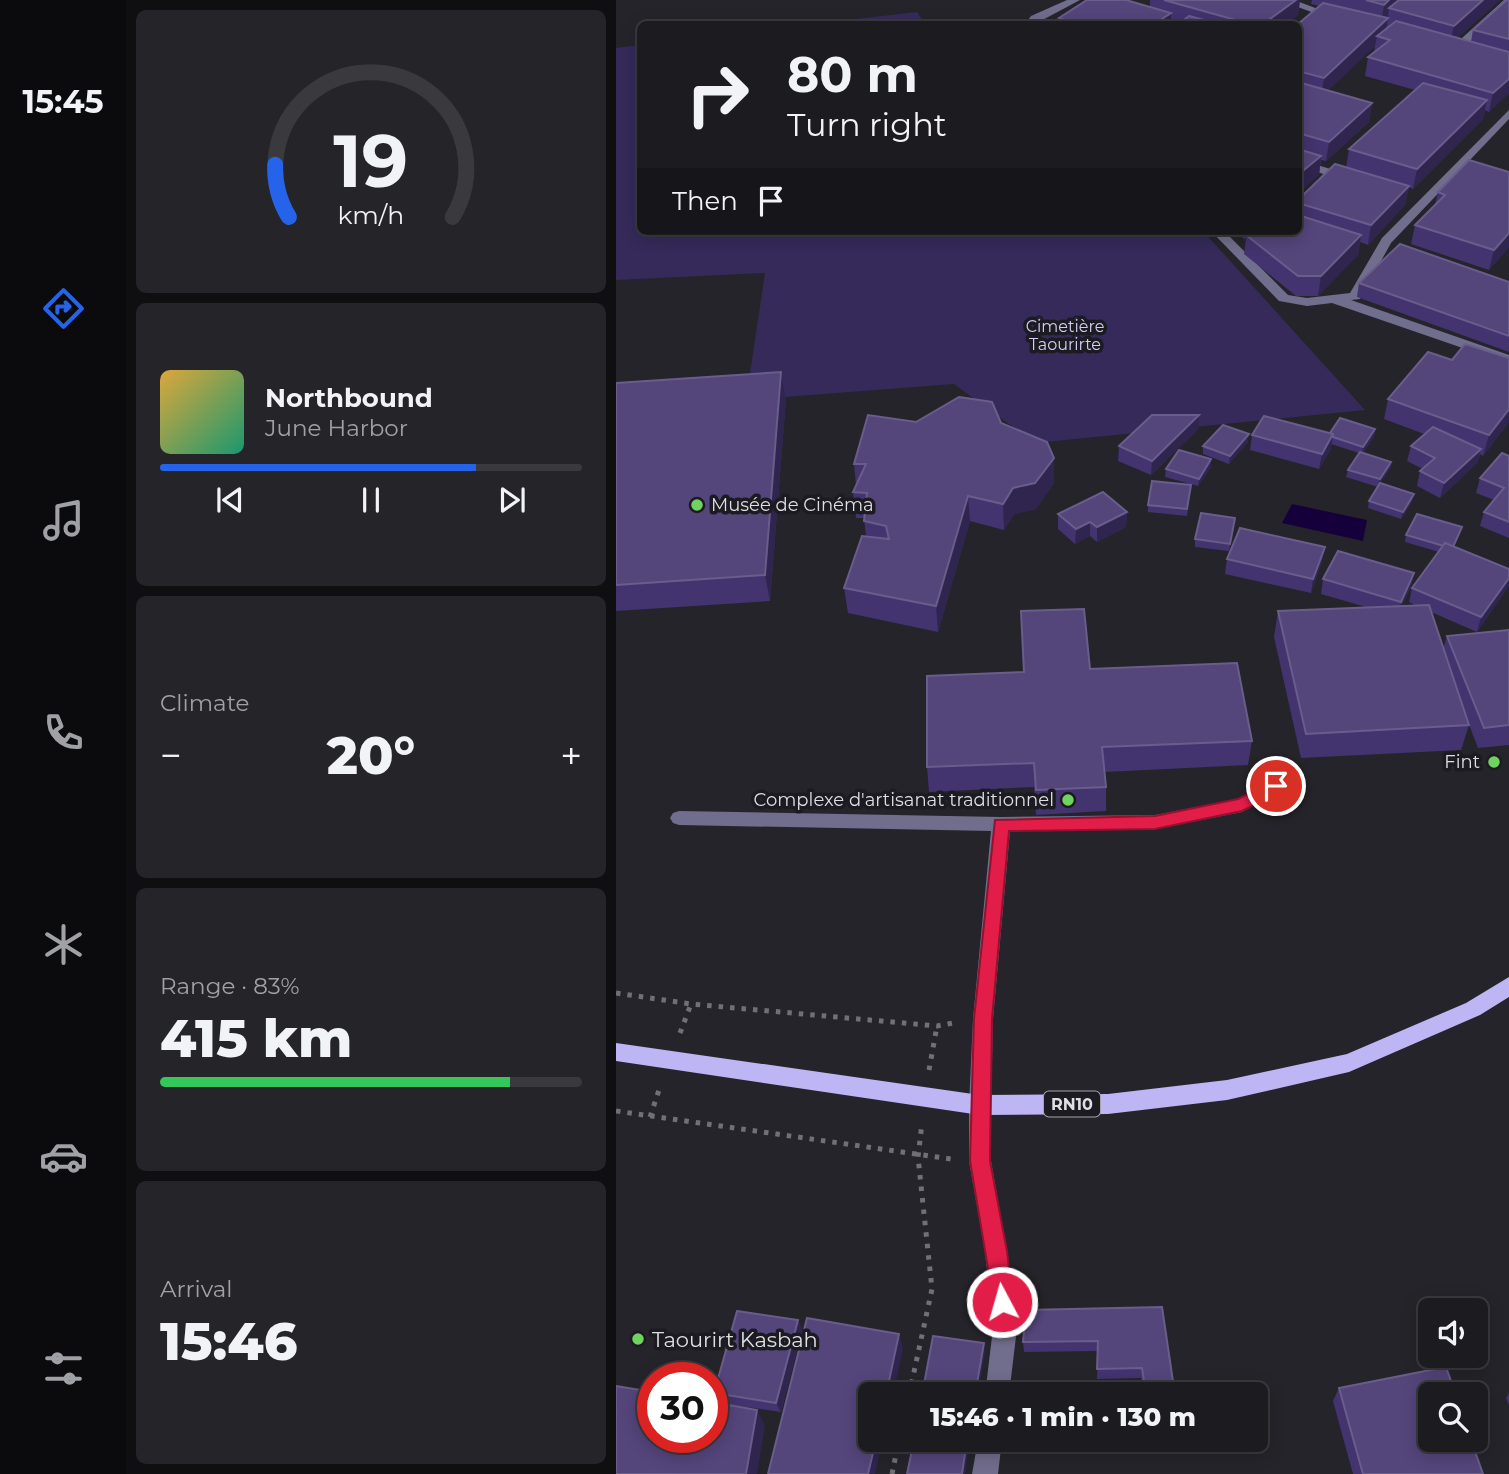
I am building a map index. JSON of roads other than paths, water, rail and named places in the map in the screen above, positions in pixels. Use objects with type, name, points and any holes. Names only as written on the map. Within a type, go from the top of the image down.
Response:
[{"type":"main road","name":"RN10","points":[[616,1052],[924,1099],[980,1105],[1108,1104],[1227,1090],[1349,1063],[1473,1009],[1509,986]]},
{"type":"street","points":[[1032,21],[1075,0]]},
{"type":"street","points":[[1284,0],[1343,19]]},
{"type":"street","points":[[1443,47],[1460,52],[1509,1]]},
{"type":"street","points":[[1308,20],[1318,12]]},
{"type":"street","points":[[1222,235],[1243,250],[1284,298],[1297,302],[1354,296],[1415,200],[1468,162],[1509,113]]},
{"type":"street","points":[[1302,163],[1358,181]]},
{"type":"street","points":[[1316,187],[1333,172]]},
{"type":"street","points":[[1332,298],[1509,360]]},
{"type":"street","points":[[679,818],[1001,824],[1155,822],[1242,805],[1276,786]]},
{"type":"street","points":[[999,1382],[1005,1328],[996,1251],[980,1161],[980,1105],[983,1019],[1001,824]]},
{"type":"street","points":[[985,1474],[988,1452]]},
{"type":"place","name":"Musée de Cinéma","points":[[697,505]]},
{"type":"place","name":"Fint","points":[[1494,762]]},
{"type":"place","name":"Complexe d'artisanat traditionnel","points":[[1068,800]]},
{"type":"place","name":"Taourirt Kasbah","points":[[638,1339]]},
{"type":"park label","name":"Cimetière Taourirte","points":[[1065,335]]}]
